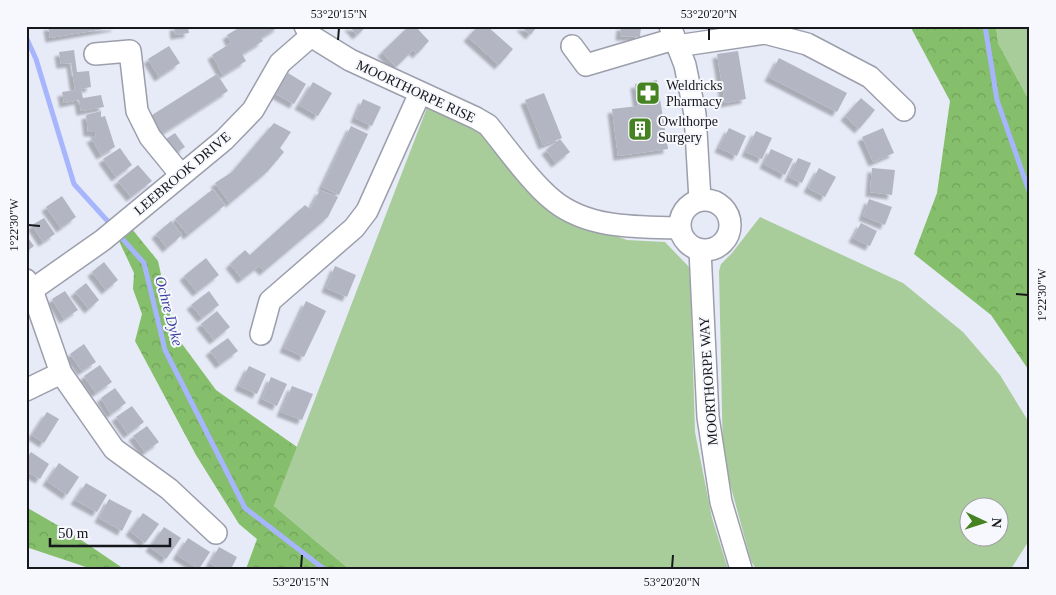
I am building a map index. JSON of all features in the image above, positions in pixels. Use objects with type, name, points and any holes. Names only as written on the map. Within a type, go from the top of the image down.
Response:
[{"type":"street","name":"MOORTHORPE RISE","points":[[308,31],[350,60],[476,118],[488,126],[554,201],[585,218],[623,227],[680,228]]},
{"type":"street","name":"LEEBROOK DRIVE","points":[[29,285],[103,240],[224,140],[253,110],[280,63],[308,31]]},
{"type":"street","points":[[572,46],[586,65],[674,37],[765,33],[807,44],[870,77],[904,110]]},
{"type":"street","points":[[674,37],[685,65],[695,114],[700,200]]},
{"type":"street","points":[[95,54],[130,51],[137,110],[150,137],[180,175]]},
{"type":"street","points":[[261,334],[270,301],[354,228],[367,211],[420,93]]},
{"type":"street","points":[[700,200],[709,200],[725,210],[730,226],[728,235],[718,246],[700,250],[685,241],[680,228],[684,211],[692,203],[700,200]]},
{"type":"street","name":"MOORTHORPE WAY","points":[[700,250],[708,417],[721,502],[741,569]]},
{"type":"street","points":[[29,285],[61,373],[114,449],[170,489],[216,533]]},
{"type":"street","points":[[26,390],[61,373]]},
{"type":"green space","points":[[910,26],[996,26],[998,43],[1030,102],[1030,372],[991,315],[914,254],[937,193],[950,101]]},
{"type":"green space","points":[[996,26],[1030,26],[1030,102],[998,43]]},
{"type":"green space","points":[[428,105],[483,135],[589,226],[627,240],[665,242],[690,268],[695,432],[712,518],[728,569],[349,569],[274,506]]},
{"type":"green space","points":[[760,217],[903,283],[963,332],[1000,375],[1030,424],[1030,539],[1011,569],[756,569],[751,561],[723,458],[719,271],[721,264]]},
{"type":"green space","points":[[132,229],[158,261],[174,333],[216,390],[297,447],[274,506],[349,569],[246,569],[257,539],[239,524],[196,455],[135,341],[142,314],[133,289],[134,273],[119,241]]},
{"type":"green space","points":[[26,507],[71,533],[124,569],[92,569],[26,547]]},
{"type":"building","points":[[48,26],[116,26],[116,27],[50,38]]},
{"type":"building","points":[[174,26],[188,26],[189,33],[175,35]]},
{"type":"building","points":[[242,26],[280,26],[261,38],[263,41],[242,54],[246,61],[223,75],[212,55],[231,43],[227,35]]},
{"type":"building","points":[[349,26],[367,26],[357,35]]},
{"type":"building","points":[[409,26],[415,26],[429,41],[417,54],[413,50],[396,67],[382,52]]},
{"type":"building","points":[[478,26],[487,26],[513,49],[499,65],[468,37]]},
{"type":"building","points":[[521,26],[538,26],[530,35]]},
{"type":"building","points":[[621,26],[641,26],[640,37],[620,36]]},
{"type":"building","points":[[169,46],[180,63],[159,77],[148,59]]},
{"type":"building","points":[[74,50],[77,72],[89,71],[91,87],[81,89],[83,98],[101,95],[104,107],[81,111],[79,100],[64,103],[62,92],[75,90],[71,63],[61,64],[59,52]]},
{"type":"building","points":[[738,51],[746,99],[725,103],[717,54]]},
{"type":"building","points":[[779,58],[847,93],[837,112],[769,77]]},
{"type":"building","points":[[288,73],[306,84],[294,104],[276,94]]},
{"type":"building","points":[[217,74],[228,91],[160,135],[149,117]]},
{"type":"building","name":"Owlthorpe Surgery","points":[[657,80],[668,149],[618,156],[612,109],[638,106],[635,84]]},
{"type":"building","points":[[313,82],[332,93],[318,116],[299,105]]},
{"type":"building","points":[[544,93],[562,138],[543,145],[525,100]]},
{"type":"building","points":[[861,98],[875,110],[859,129],[845,116]]},
{"type":"building","points":[[363,99],[381,107],[372,126],[355,118]]},
{"type":"building","points":[[101,111],[101,117],[105,116],[115,147],[101,155],[91,138],[96,136],[95,132],[88,132],[86,115]]},
{"type":"building","points":[[274,123],[291,132],[280,148],[284,152],[268,171],[230,203],[215,183],[232,172]]},
{"type":"building","points":[[351,126],[368,134],[339,195],[322,187]]},
{"type":"building","points":[[729,128],[746,136],[737,156],[719,148]]},
{"type":"building","points":[[883,128],[894,153],[873,162],[862,137]]},
{"type":"building","points":[[756,131],[772,138],[762,159],[746,152]]},
{"type":"building","points":[[175,133],[185,147],[173,155],[163,141]]},
{"type":"building","points":[[560,139],[570,152],[556,163],[546,150]]},
{"type":"building","points":[[120,148],[132,165],[116,177],[103,159]]},
{"type":"building","points":[[771,149],[793,159],[785,175],[764,164]]},
{"type":"building","points":[[798,158],[811,163],[802,183],[789,177]]},
{"type":"building","points":[[138,165],[152,181],[131,197],[118,181]]},
{"type":"building","points":[[819,168],[836,177],[825,197],[808,188]]},
{"type":"building","points":[[872,168],[895,170],[892,195],[870,192]]},
{"type":"building","points":[[213,189],[225,205],[188,235],[175,219]]},
{"type":"building","points":[[320,190],[338,197],[328,217],[264,271],[259,266],[242,279],[230,264],[245,250],[250,255],[305,205],[310,209]]},
{"type":"building","points":[[62,196],[76,217],[61,228],[46,207]]},
{"type":"building","points":[[869,199],[892,207],[885,225],[863,216]]},
{"type":"building","points":[[44,218],[55,234],[43,242],[32,225]]},
{"type":"building","points":[[171,221],[182,235],[167,248],[156,234]]},
{"type":"building","points":[[861,223],[877,231],[870,246],[853,238]]},
{"type":"building","points":[[26,235],[34,246],[26,252]]},
{"type":"building","points":[[206,258],[219,275],[197,292],[184,276]]},
{"type":"building","points":[[104,262],[118,280],[106,290],[92,272]]},
{"type":"building","points":[[335,266],[356,275],[347,297],[326,288]]},
{"type":"building","points":[[86,283],[99,300],[89,309],[75,292]]},
{"type":"building","points":[[65,291],[78,310],[64,319],[52,299]]},
{"type":"building","points":[[209,291],[219,305],[202,318],[191,305]]},
{"type":"building","points":[[306,301],[326,311],[304,357],[284,348]]},
{"type":"building","points":[[217,311],[230,327],[214,340],[201,324]]},
{"type":"building","points":[[228,338],[238,351],[220,364],[210,351]]},
{"type":"building","points":[[84,344],[96,362],[82,371],[70,354]]},
{"type":"building","points":[[100,365],[112,382],[96,393],[84,376]]},
{"type":"building","points":[[249,366],[266,374],[257,394],[239,386]]},
{"type":"building","points":[[271,377],[287,384],[277,406],[262,399]]},
{"type":"building","points":[[292,386],[313,394],[302,420],[281,412]]},
{"type":"building","points":[[115,388],[126,403],[111,414],[101,398]]},
{"type":"building","points":[[132,406],[144,422],[128,434],[116,417]]},
{"type":"building","points":[[47,412],[59,419],[44,443],[32,435]]},
{"type":"building","points":[[147,426],[159,442],[145,452],[133,436]]},
{"type":"building","points":[[31,452],[49,464],[40,479],[26,471],[26,459]]},
{"type":"building","points":[[59,463],[79,477],[67,495],[47,481]]},
{"type":"building","points":[[86,483],[107,495],[97,512],[75,500]]},
{"type":"building","points":[[109,499],[132,511],[122,531],[99,518]]},
{"type":"building","points":[[143,513],[159,524],[145,543],[130,531]]},
{"type":"building","points":[[164,527],[181,538],[166,559],[150,547]]},
{"type":"building","points":[[188,538],[210,552],[199,569],[177,555]]},
{"type":"building","points":[[219,547],[237,557],[231,569],[220,569],[210,563]]},
{"type":"waterway","points":[[985,26],[997,100],[1030,194]]},
{"type":"waterway","name":"Ochre Dyke","points":[[26,37],[36,59],[74,184],[113,227]]},
{"type":"waterway","name":"Ochre Dyke","points":[[118,234],[144,263],[165,350],[245,508],[324,569]]},
{"type":"place","name":"Weldricks Pharmacy","points":[[648,93]]},
{"type":"place","name":"Owlthorpe Surgery","points":[[640,129]]}]
